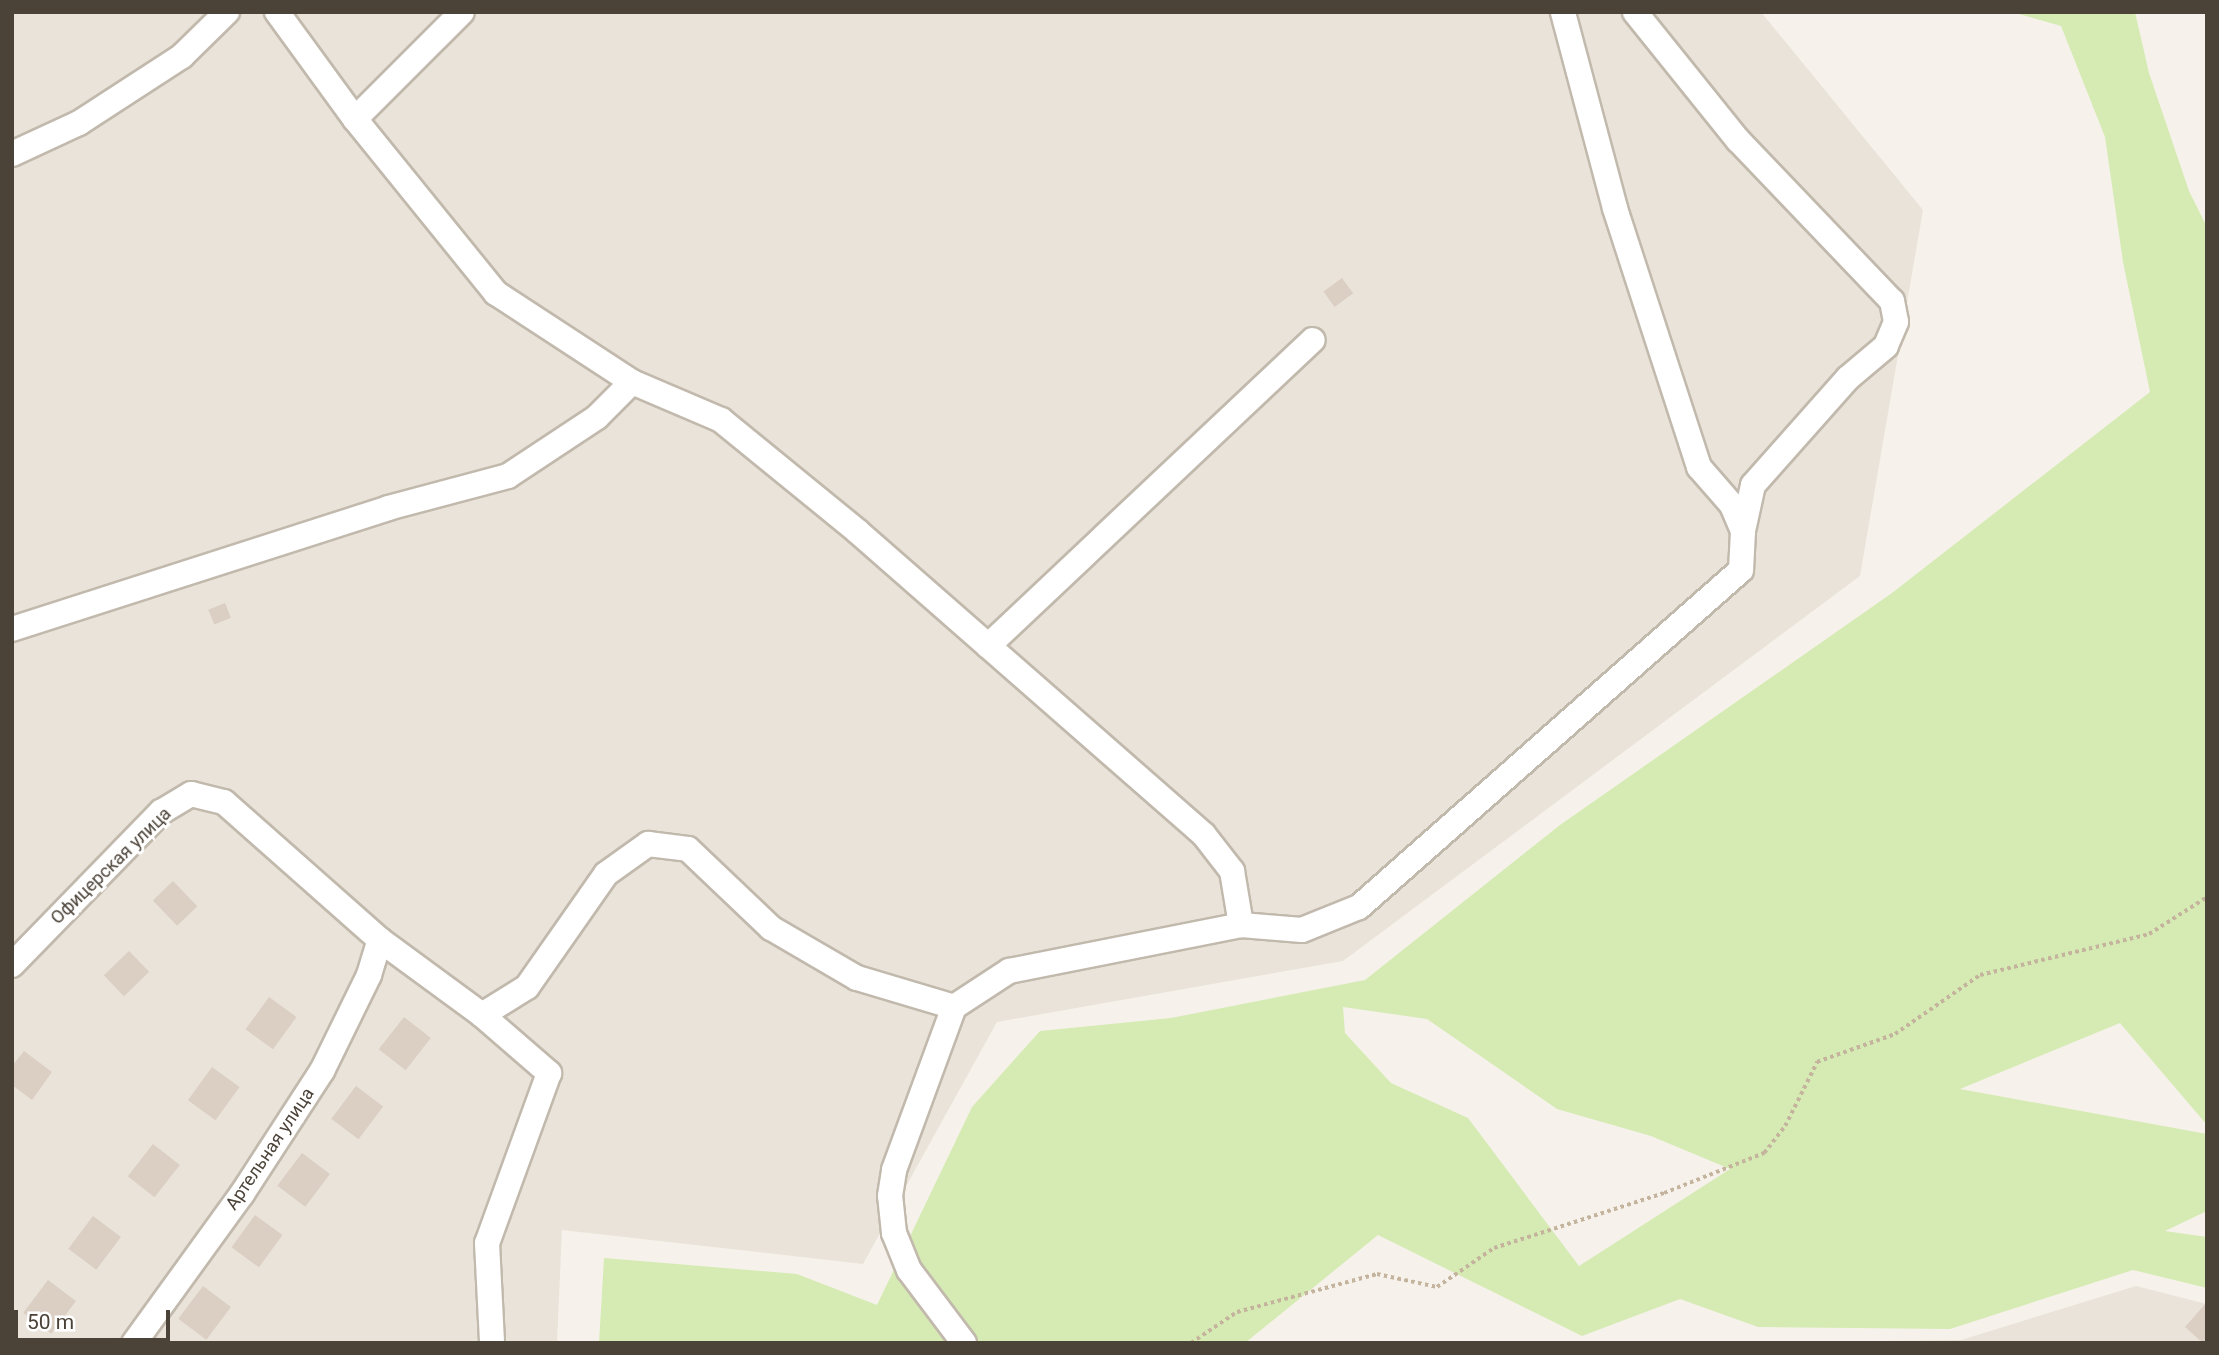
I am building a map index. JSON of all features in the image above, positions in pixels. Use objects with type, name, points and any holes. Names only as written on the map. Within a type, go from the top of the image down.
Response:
[{"type":"street","points":[[12,154],[79,123],[182,56],[227,12]]},
{"type":"street","points":[[277,12],[355,119],[496,293],[632,382],[721,419],[857,531],[1204,835],[1232,871],[1241,925]]},
{"type":"street","points":[[355,119],[461,12]]},
{"type":"street","points":[[1563,12],[1615,208],[1699,467],[1732,505],[1743,531]]},
{"type":"street","points":[[964,1343],[909,1270],[894,1233],[894,1170],[954,1007],[1009,971],[1241,925],[1302,930],[1359,906],[1741,570],[1743,531],[1753,485],[1849,379],[1886,346],[1896,322],[1892,302],[1738,140],[1635,12]]},
{"type":"street","points":[[988,646],[1313,340]]},
{"type":"street","points":[[12,629],[388,508],[508,476],[597,417],[632,382]]},
{"type":"street","name":"Офицерская улица","points":[[12,965],[161,812],[191,794],[224,802],[380,940],[482,1015],[549,1073],[487,1243],[492,1343]]},
{"type":"street","points":[[482,1015],[527,987],[606,874],[648,844],[688,849],[771,928],[858,978],[954,1007]]},
{"type":"street","name":"Артельная улица","points":[[134,1343],[242,1194],[322,1070],[369,975],[380,940]]},
{"type":"path","points":[[1191,1343],[1237,1312],[1377,1274],[1437,1287],[1494,1248],[1664,1193],[1764,1153],[1785,1126],[1817,1062],[1895,1034],[1980,975],[2149,934],[2207,897]]},
{"type":"shaded area","points":[[12,12],[1761,12],[1923,210],[1860,576],[1343,961],[997,1022],[863,1264],[562,1230],[557,1343],[12,1343]]},
{"type":"shaded area","points":[[2136,1286],[2207,1304],[2207,1343],[1705,1343],[1961,1340]]},
{"type":"green space","points":[[2012,12],[2135,12],[2149,73],[2189,191],[2207,227],[2207,1125],[2120,1023],[1960,1089],[2207,1134],[2207,1211],[2165,1231],[2207,1237],[2207,1288],[2133,1270],[1950,1329],[1758,1327],[1680,1299],[1582,1336],[1378,1235],[1245,1343],[599,1343],[604,1258],[797,1274],[877,1305],[972,1107],[1040,1031],[1171,1018],[1365,980],[1560,825],[1892,593],[2150,392],[2123,262],[2105,137],[2061,26]],"holes":[[[1343,1007],[1427,1019],[1557,1109],[1651,1136],[1730,1169],[1579,1266],[1468,1118],[1391,1083],[1345,1033]]]},
{"type":"building","points":[[1342,278],[1353,293],[1335,307],[1323,292]]},
{"type":"building","points":[[225,603],[231,618],[214,625],[208,610]]},
{"type":"building","points":[[173,881],[197,906],[177,926],[153,900]]},
{"type":"building","points":[[129,951],[149,972],[124,996],[104,975]]},
{"type":"building","points":[[269,997],[297,1017],[273,1049],[245,1029]]},
{"type":"building","points":[[404,1017],[431,1038],[406,1070],[379,1049]]},
{"type":"building","points":[[24,1051],[52,1072],[32,1100],[12,1085],[12,1066]]},
{"type":"building","points":[[212,1067],[240,1087],[215,1120],[188,1100]]},
{"type":"building","points":[[356,1086],[383,1106],[358,1139],[331,1119]]},
{"type":"building","points":[[153,1144],[180,1165],[155,1197],[128,1176]]},
{"type":"building","points":[[302,1153],[330,1174],[305,1207],[277,1186]]},
{"type":"building","points":[[255,1215],[283,1235],[259,1267],[231,1247]]},
{"type":"building","points":[[93,1216],[121,1237],[96,1270],[68,1249]]},
{"type":"building","points":[[48,1280],[76,1301],[51,1334],[23,1313]]},
{"type":"building","points":[[203,1286],[231,1307],[206,1340],[178,1319]]},
{"type":"building","points":[[2207,1302],[2207,1343],[2203,1343],[2185,1327]]}]
